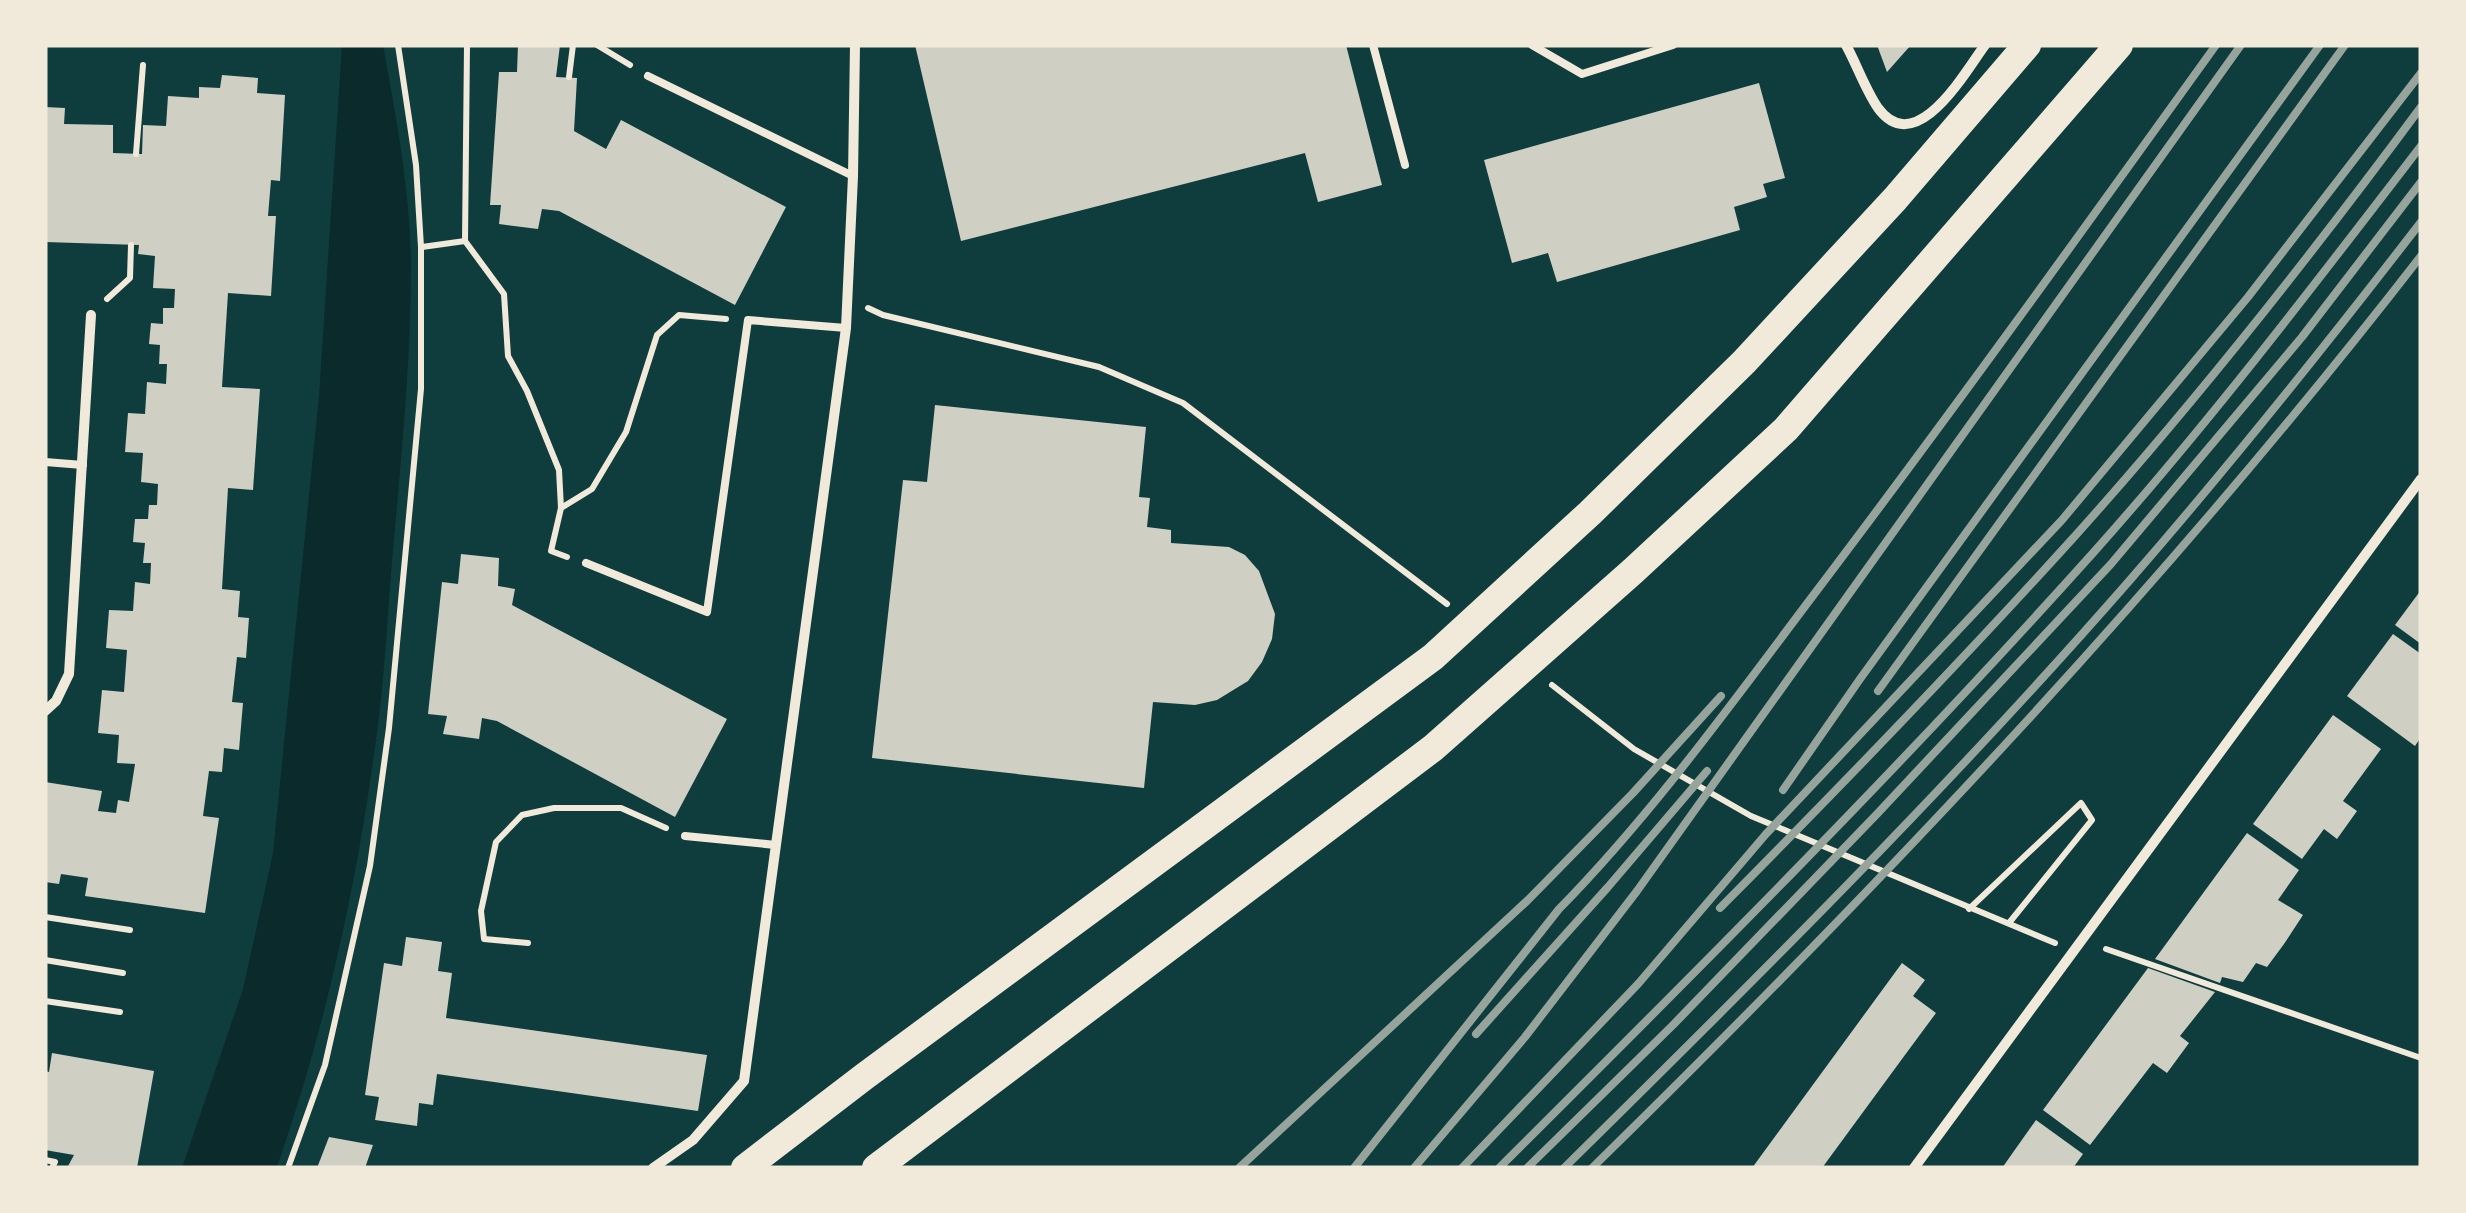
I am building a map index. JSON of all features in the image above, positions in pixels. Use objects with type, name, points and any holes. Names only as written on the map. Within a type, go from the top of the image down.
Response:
[{"type":"highway","points":[[745,1168],[1433,657],[1590,513],[1744,362],[1895,199],[2027,45]]},
{"type":"highway","points":[[876,1168],[1433,748],[1633,571],[1786,429],[2119,45]]},
{"type":"street","points":[[654,1168],[693,1140],[744,1081],[846,328],[855,45]]},
{"type":"street","points":[[1846,45],[1879,110],[1894,121],[1914,124],[1933,113],[1985,45]]},
{"type":"street","points":[[45,711],[56,701],[69,674],[91,315]]},
{"type":"street","points":[[1914,1168],[2420,483]]},
{"type":"lane","points":[[1373,45],[1406,165]]},
{"type":"lane","points":[[1532,45],[1582,74],[1673,45]]},
{"type":"lane","points":[[648,76],[853,176]]},
{"type":"lane","points":[[586,563],[707,612],[748,320],[846,328]]},
{"type":"lane","points":[[45,462],[83,465]]},
{"type":"lane","points":[[685,836],[776,845]]},
{"type":"path","points":[[288,1168],[325,1065],[372,849],[389,728],[421,389],[422,246],[416,165],[398,45]]},
{"type":"path","points":[[467,45],[465,242],[504,294],[508,356],[527,391],[559,470],[562,508],[550,551],[586,563]]},
{"type":"path","points":[[568,78],[572,45]]},
{"type":"path","points":[[596,45],[648,76]]},
{"type":"path","points":[[136,154],[143,66]]},
{"type":"path","points":[[422,246],[465,242]]},
{"type":"path","points":[[91,315],[130,278],[131,245]]},
{"type":"path","points":[[847,299],[883,315],[1099,368],[1158,391],[1183,404],[1426,588]]},
{"type":"path","points":[[562,508],[592,489],[626,432],[657,335],[680,316],[748,320]]},
{"type":"path","points":[[1566,696],[1634,749],[1752,816],[1969,908],[2421,1058]]},
{"type":"path","points":[[1969,908],[2081,804],[2092,820],[2008,923]]},
{"type":"path","points":[[528,944],[484,939],[481,911],[496,842],[522,816],[554,808],[620,808],[685,836]]},
{"type":"path","points":[[45,917],[130,930]]},
{"type":"path","points":[[45,960],[123,973]]},
{"type":"path","points":[[45,1001],[120,1012]]},
{"type":"path","points":[[45,1160],[55,1162],[52,1168]]},
{"type":"water","points":[[342,45],[383,45],[402,153],[410,235],[411,302],[404,418],[382,693],[369,787],[350,897],[325,1006],[277,1167],[182,1168],[243,989],[273,853],[319,396]]},
{"type":"building","points":[[518,45],[560,45],[556,77],[577,78],[574,131],[606,149],[621,120],[786,207],[735,305],[559,211],[542,209],[538,229],[499,224],[501,205],[490,205],[499,72],[517,72]]},
{"type":"building","points":[[915,45],[1346,45],[1382,185],[1318,202],[1305,153],[961,241]]},
{"type":"building","points":[[1877,45],[1911,45],[1887,72]]},
{"type":"building","points":[[222,75],[258,78],[257,93],[285,95],[280,181],[271,180],[268,216],[276,216],[271,296],[228,293],[222,387],[260,389],[253,490],[228,488],[222,589],[240,591],[238,617],[249,618],[246,658],[237,657],[232,702],[243,703],[239,750],[224,748],[222,772],[209,771],[203,816],[219,818],[205,913],[85,896],[88,878],[61,874],[59,884],[45,882],[45,782],[102,791],[98,811],[116,813],[118,800],[129,802],[135,764],[117,763],[119,735],[98,733],[102,690],[124,692],[127,650],[106,648],[109,610],[133,611],[135,582],[150,584],[151,563],[143,563],[145,543],[133,542],[135,519],[148,519],[149,505],[157,505],[158,484],[141,482],[143,453],[125,452],[128,413],[145,414],[147,382],[166,384],[167,364],[159,364],[160,345],[149,344],[150,333],[151,323],[163,324],[163,308],[174,308],[175,289],[153,288],[155,256],[138,254],[139,245],[45,242],[45,107],[65,108],[64,124],[113,125],[113,153],[142,154],[143,125],[166,126],[168,96],[199,98],[199,87],[220,88]]},
{"type":"building","points":[[1759,83],[1785,178],[1763,184],[1767,197],[1734,207],[1740,230],[1557,282],[1548,253],[1512,263],[1484,160]]},
{"type":"building","points":[[935,405],[1146,427],[1139,497],[1150,498],[1147,527],[1171,530],[1171,543],[1229,547],[1245,555],[1259,571],[1275,614],[1272,639],[1262,662],[1248,681],[1217,700],[1195,705],[1153,702],[1144,788],[872,758],[903,480],[927,482]]},
{"type":"building","points":[[461,554],[499,558],[498,586],[515,589],[512,605],[727,719],[675,817],[497,721],[482,718],[479,739],[443,734],[447,716],[428,714],[442,582],[458,584]]},
{"type":"building","points":[[2421,590],[2421,644],[2395,625]]},
{"type":"building","points":[[2393,634],[2421,654],[2421,737],[2415,746],[2347,696]]},
{"type":"building","points":[[2333,715],[2381,749],[2343,801],[2357,811],[2337,839],[2324,829],[2302,859],[2253,824]]},
{"type":"building","points":[[2247,833],[2299,870],[2278,900],[2303,915],[2284,944],[2267,967],[2256,963],[2243,982],[2222,977],[2220,983],[2155,959]]},
{"type":"building","points":[[406,937],[442,942],[438,971],[452,973],[446,1018],[707,1055],[698,1111],[437,1074],[433,1105],[419,1103],[417,1126],[375,1120],[379,1097],[365,1095],[384,963],[402,966]]},
{"type":"building","points":[[1902,963],[1925,980],[1913,996],[1936,1013],[1822,1168],[1752,1168]]},
{"type":"building","points":[[2148,968],[2215,992],[2180,1036],[2189,1043],[2167,1073],[2153,1063],[2090,1145],[2043,1110]]},
{"type":"building","points":[[52,1053],[154,1071],[137,1168],[67,1168],[74,1155],[45,1150],[45,1071],[49,1072]]},
{"type":"building","points":[[2036,1120],[2083,1154],[2073,1168],[2002,1168]]},
{"type":"building","points":[[329,1137],[373,1145],[365,1168],[317,1168]]},
{"type":"railway","points":[[1354,1168],[1559,909],[1627,835],[1722,717],[1864,529],[2216,45]]},
{"type":"railway","points":[[1414,1168],[1525,1037],[1637,891],[2241,45]]},
{"type":"railway","points":[[1783,790],[2320,45]]},
{"type":"railway","points":[[1878,691],[2345,45]]},
{"type":"railway","points":[[1462,1168],[1638,984],[1766,834],[2062,520],[2248,297],[2421,73]]},
{"type":"railway","points":[[1720,908],[1944,677],[2120,485],[2253,326],[2421,107]]},
{"type":"railway","points":[[1499,1168],[1875,788],[2093,553],[2220,403],[2421,146]]},
{"type":"railway","points":[[1527,1168],[1673,1025],[2111,564],[2302,337],[2421,182]]},
{"type":"railway","points":[[1564,1168],[1853,879],[2062,656],[2242,448],[2421,222]]},
{"type":"railway","points":[[1592,1168],[1810,950],[2022,726],[2226,495],[2421,256]]},
{"type":"railway","points":[[1239,1168],[1528,900],[1721,696]]},
{"type":"railway","points":[[1476,1034],[1707,771]]}]
